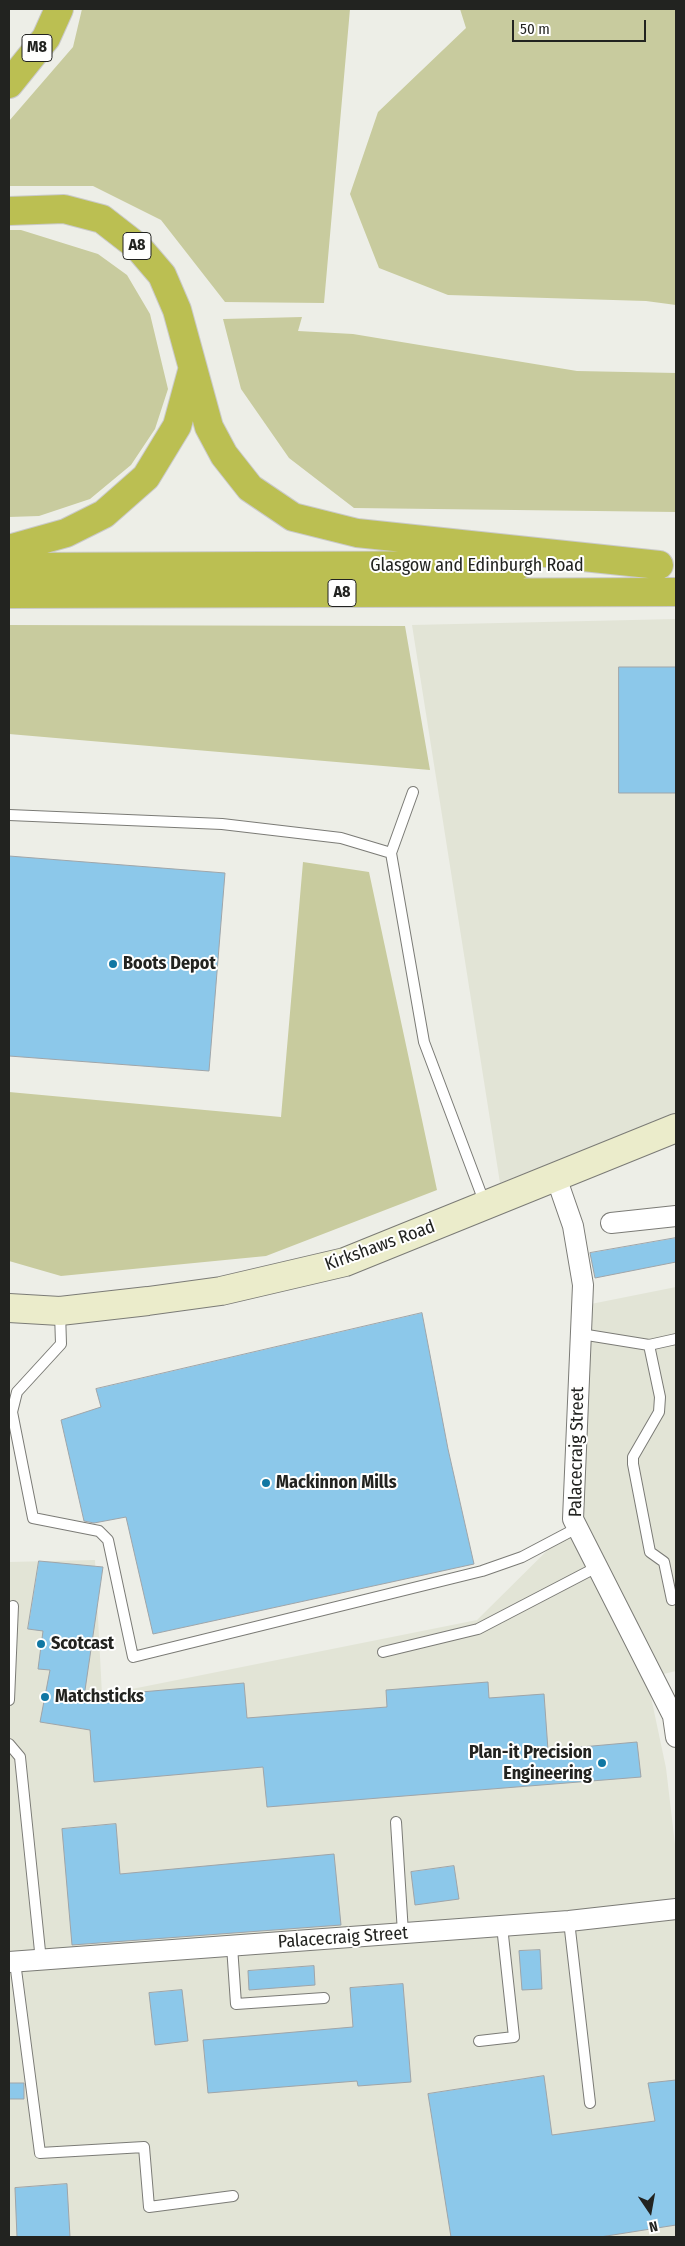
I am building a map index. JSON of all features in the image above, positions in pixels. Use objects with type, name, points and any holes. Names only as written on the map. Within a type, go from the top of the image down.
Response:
[{"type":"highway","name":"M8","points":[[9,84],[46,38],[59,9]]},
{"type":"highway","name":"A8","points":[[9,211],[64,209],[102,219],[138,247],[162,275],[176,310],[209,427],[224,455],[250,488],[293,517],[357,533],[668,565]]},
{"type":"highway","name":"A8","points":[[9,549],[66,533],[104,514],[146,477],[177,426],[192,371]]},
{"type":"highway","name":"Glasgow and Edinburgh Road","points":[[9,567],[668,565]]},
{"type":"highway","name":"Glasgow and Edinburgh Road","points":[[9,594],[676,592]]},
{"type":"street","name":"Kirkshaws Road","points":[[9,1308],[60,1310],[222,1291],[345,1262],[676,1128]]},
{"type":"street","name":"Palacecraig Street","points":[[556,1177],[573,1226],[583,1285],[573,1519],[673,1716],[676,1737]]},
{"type":"street","points":[[611,1223],[676,1216]]},
{"type":"street","name":"Palacecraig Street","points":[[12,1962],[569,1921],[676,1910]]},
{"type":"lane","points":[[414,792],[391,853],[424,1042],[485,1205]]},
{"type":"lane","points":[[9,815],[222,824],[341,838],[391,853]]},
{"type":"lane","points":[[60,1310],[62,1344],[17,1392],[12,1412],[33,1518],[99,1531],[108,1540],[133,1657],[482,1571],[522,1558],[577,1528]]},
{"type":"lane","points":[[581,1334],[649,1344],[676,1339]]},
{"type":"lane","points":[[649,1344],[660,1397],[659,1412],[633,1457],[633,1464],[650,1552],[664,1562],[672,1600]]},
{"type":"lane","points":[[383,1652],[478,1628],[597,1568]]},
{"type":"lane","points":[[9,1700],[13,1606]]},
{"type":"lane","points":[[9,1743],[20,1757],[41,1961]]},
{"type":"lane","points":[[396,1822],[403,1933]]},
{"type":"lane","points":[[569,1921],[590,2103]]},
{"type":"lane","points":[[479,2040],[514,2037],[502,1926]]},
{"type":"lane","points":[[232,1946],[236,2004],[324,1998]]},
{"type":"lane","points":[[12,1962],[40,2153],[144,2147],[149,2207],[233,2196]]},
{"type":"shaded area","points":[[676,619],[676,1114],[500,1183],[412,625]]},
{"type":"shaded area","points":[[676,1287],[676,1671],[647,1678],[666,1768],[676,1853],[676,2237],[9,2237],[9,1562],[95,1560],[102,1695],[477,1620],[583,1515],[591,1304]]},
{"type":"green space","points":[[82,9],[350,9],[324,303],[225,302],[161,220],[93,186],[9,186],[9,121],[73,47]]},
{"type":"green space","points":[[460,9],[676,9],[676,305],[646,301],[448,295],[379,268],[350,194],[378,112],[466,28]]},
{"type":"green space","points":[[9,230],[21,230],[98,254],[127,275],[150,314],[168,389],[155,429],[131,465],[90,499],[39,516],[9,517]]},
{"type":"green space","points":[[302,317],[298,331],[353,334],[577,371],[676,373],[676,512],[354,508],[289,458],[241,389],[223,319]]},
{"type":"green space","points":[[9,625],[405,626],[430,770],[9,734]]},
{"type":"green space","points":[[303,862],[369,872],[437,1190],[266,1256],[61,1276],[9,1261],[9,1092],[281,1117]]},
{"type":"building","points":[[619,667],[676,667],[676,793],[619,793]]},
{"type":"building","name":"Boots Depot","points":[[9,856],[225,873],[209,1071],[9,1056]]},
{"type":"building","points":[[676,1238],[676,1262],[595,1278],[590,1253]]},
{"type":"building","name":"Mackinnon Mills","points":[[422,1313],[448,1449],[474,1564],[153,1634],[126,1517],[94,1523],[84,1521],[61,1420],[101,1407],[96,1389]]},
{"type":"building","points":[[39,1561],[103,1567],[84,1697],[244,1683],[247,1718],[387,1707],[386,1690],[488,1682],[489,1698],[544,1694],[548,1750],[637,1742],[641,1777],[267,1807],[263,1767],[94,1782],[90,1730],[40,1722],[50,1670],[38,1669],[43,1631],[28,1629]]},
{"type":"building","points":[[116,1824],[120,1874],[334,1854],[341,1925],[72,1945],[62,1829]]},
{"type":"building","points":[[454,1866],[459,1899],[415,1905],[411,1872]]},
{"type":"building","points":[[540,1950],[542,1989],[522,1990],[519,1951]]},
{"type":"building","points":[[314,1966],[315,1985],[249,1990],[248,1971]]},
{"type":"building","points":[[403,1984],[411,2082],[358,2086],[357,2081],[208,2093],[203,2040],[353,2027],[350,1988]]},
{"type":"building","points":[[182,1990],[188,2041],[155,2045],[149,1993]]},
{"type":"building","points":[[544,2076],[552,2135],[655,2121],[648,2083],[676,2080],[676,2225],[600,2237],[451,2237],[428,2094]]},
{"type":"building","points":[[9,2083],[24,2083],[24,2099],[9,2099]]},
{"type":"building","points":[[67,2184],[70,2237],[17,2237],[15,2188]]},
{"type":"place","name":"Boots Depot","points":[[113,964]]},
{"type":"place","name":"Mackinnon Mills","points":[[266,1483]]},
{"type":"place","name":"Scotcast","points":[[41,1644]]},
{"type":"place","name":"Matchsticks","points":[[45,1697]]},
{"type":"place","name":"Plan-it Precision Engineering","points":[[602,1763]]}]
